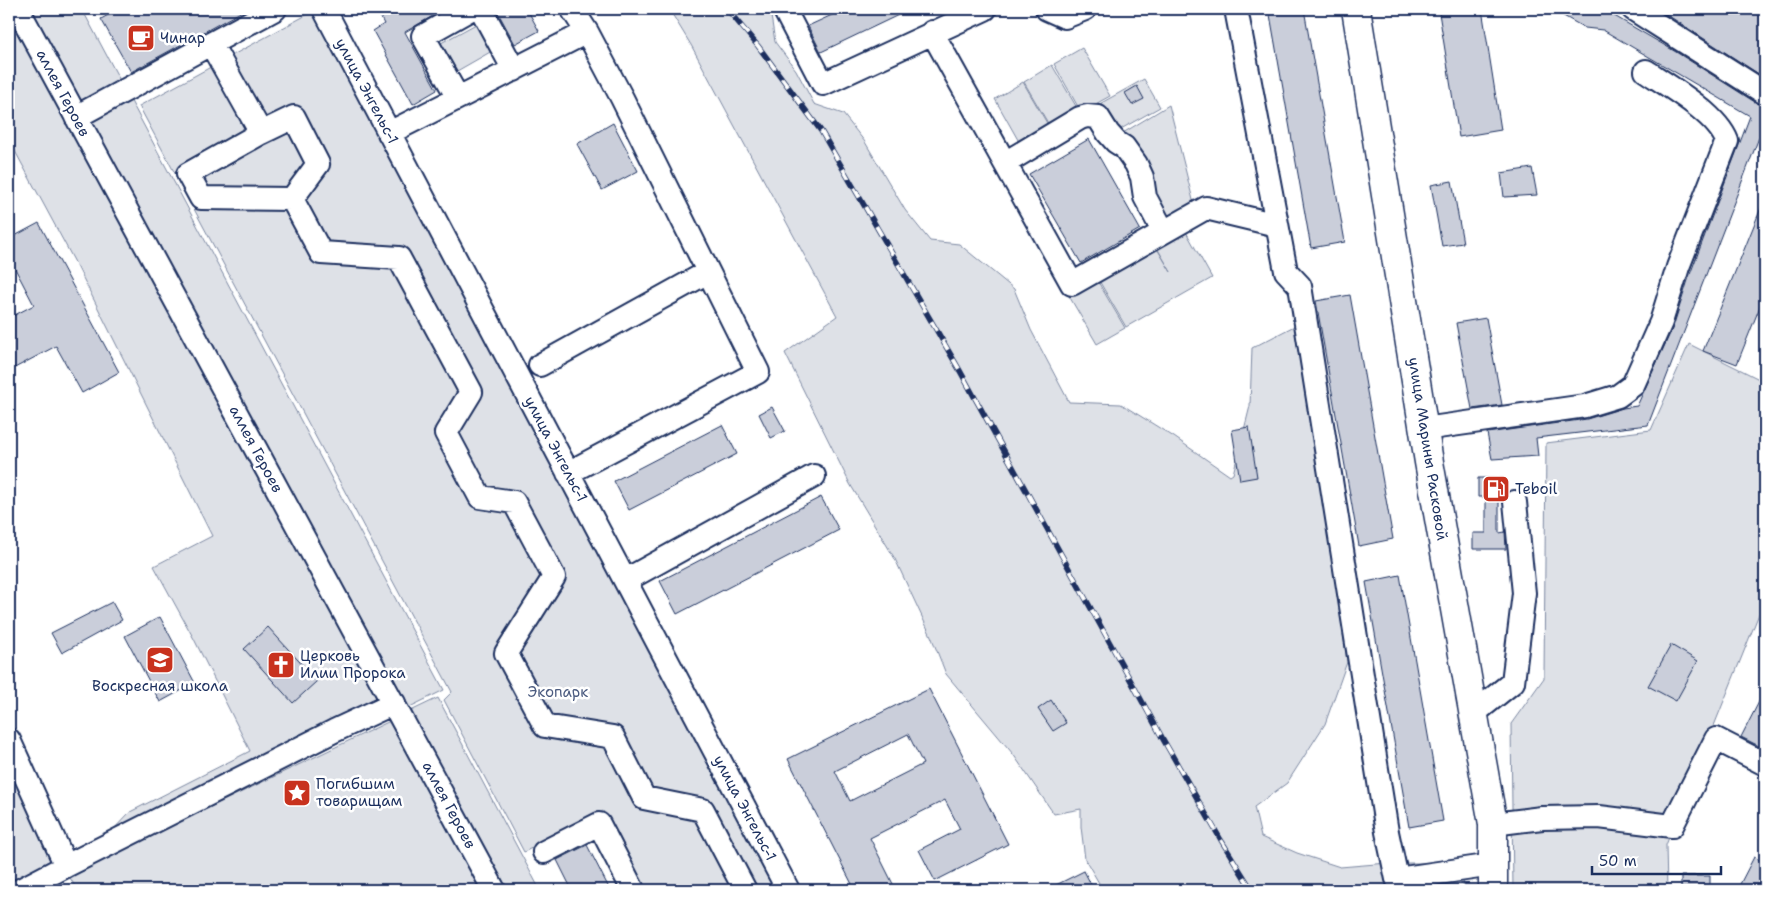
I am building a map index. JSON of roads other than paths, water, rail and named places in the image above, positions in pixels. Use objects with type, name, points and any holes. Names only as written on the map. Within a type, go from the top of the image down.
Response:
[{"type":"main road","name":"улица Марины Расковой","points":[[1356,9],[1424,429],[1492,824],[1493,878]]},
{"type":"street","name":"аллея Героев","points":[[18,9],[494,890]]},
{"type":"street","points":[[76,117],[275,9]]},
{"type":"street","name":"улица Энгельс-1","points":[[324,9],[788,890]]},
{"type":"street","points":[[458,98],[423,36],[471,9]]},
{"type":"street","points":[[481,9],[514,70]]},
{"type":"street","points":[[568,473],[758,372],[622,98],[587,32],[572,9]]},
{"type":"street","points":[[784,9],[823,84],[985,9]]},
{"type":"street","points":[[1047,9],[1065,17],[1085,9]]},
{"type":"street","points":[[1236,9],[1286,271],[1300,286],[1387,832],[1397,878],[1493,878]]},
{"type":"street","points":[[1633,9],[1765,93]]},
{"type":"street","points":[[389,133],[587,32]]},
{"type":"street","points":[[932,32],[1072,284],[1206,208],[1277,225]]},
{"type":"street","points":[[215,51],[261,133]]},
{"type":"street","points":[[1424,429],[1585,406],[1618,396],[1633,384],[1661,322],[1678,267],[1727,141],[1724,132],[1704,112],[1646,71]]},
{"type":"street","points":[[1005,163],[1080,118],[1087,116],[1098,117],[1108,133],[1116,142],[1124,147],[1136,164],[1142,177],[1145,197],[1164,231]]},
{"type":"street","points":[[294,118],[318,164],[292,199],[202,198],[188,174],[261,133],[294,118]]},
{"type":"street","points":[[292,199],[321,253],[399,258],[472,392],[446,433],[480,497],[514,502],[554,577],[506,653],[544,726],[613,737],[644,798],[703,810],[745,890]]},
{"type":"street","points":[[540,365],[708,272]]},
{"type":"street","points":[[626,580],[814,476]]},
{"type":"street","points":[[1473,714],[1513,682],[1524,593],[1515,502]]},
{"type":"street","points":[[20,890],[334,731],[394,703]]},
{"type":"street","points":[[1492,824],[1542,818],[1598,817],[1672,826],[1716,739],[1765,764]]},
{"type":"street","points":[[9,740],[66,866]]},
{"type":"street","points":[[544,852],[599,824],[633,890]]},
{"type":"railway","points":[[727,9],[758,46],[821,131],[959,369],[1164,741],[1252,890]]},
{"type":"place","name":"Чинар","points":[[141,38]]},
{"type":"place","name":"Teboil","points":[[1496,489]]},
{"type":"place","name":"Воскресная школа","points":[[160,660]]},
{"type":"place","name":"Церковь Илии Пророка","points":[[281,665]]},
{"type":"place","name":"Погибшим товарищам","points":[[297,793]]},
{"type":"park label","name":"Экопарк","points":[[558,692]]}]
